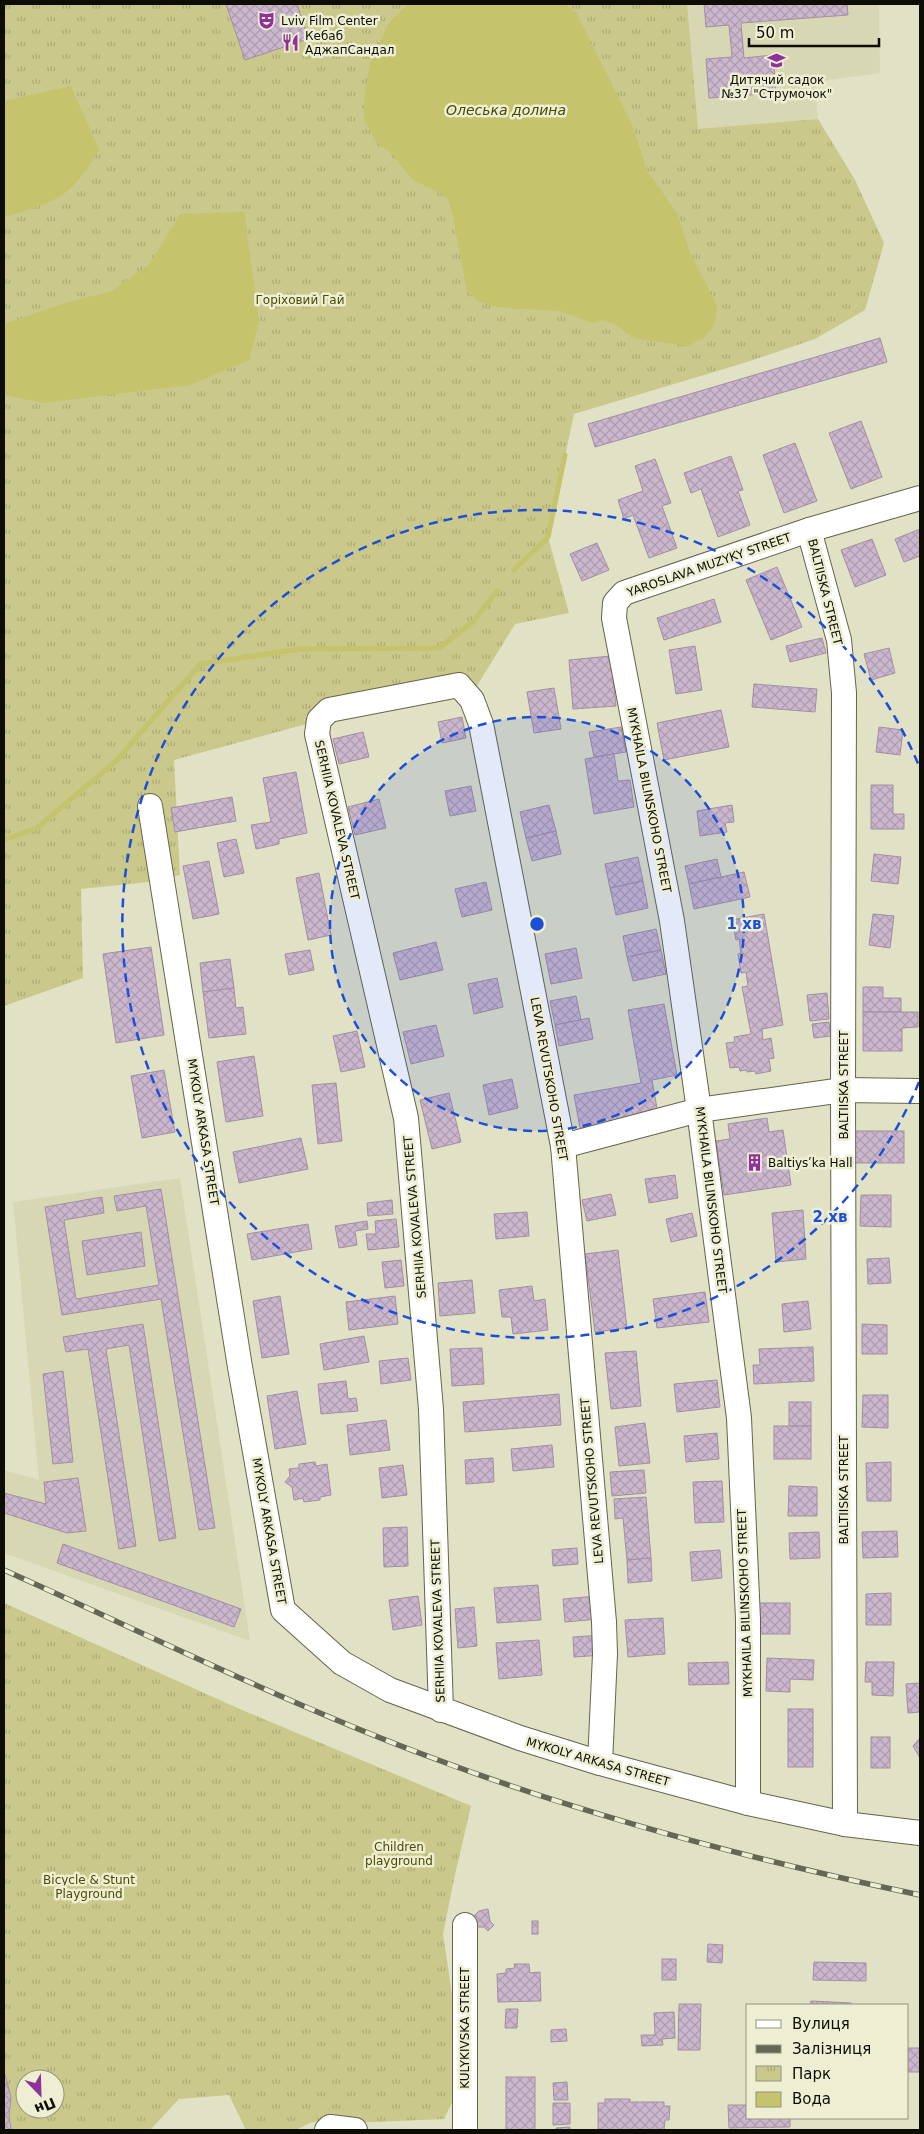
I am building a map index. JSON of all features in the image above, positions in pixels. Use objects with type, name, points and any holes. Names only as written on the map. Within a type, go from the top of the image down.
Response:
[{"type":"street","name":"YAROSLAVA MUZYKY STREET","points":[[615,603],[624,593],[809,530],[920,498]]},
{"type":"street","name":"BALTIISKA STREET","points":[[809,530],[839,640],[844,693],[845,1824]]},
{"type":"street","name":"MYKHAILA BILINSKOHO STREET","points":[[615,603],[614,618],[672,921],[699,1110],[739,1418],[748,1619],[748,1803]]},
{"type":"street","name":"LEVA REVUTSKOHO STREET","points":[[318,734],[319,720],[329,710],[459,685],[472,700],[481,724],[562,1146],[604,1622],[605,1654],[600,1764]]},
{"type":"street","name":"SERHIIA KOVALEVA STREET","points":[[318,734],[406,1118],[431,1409],[441,1710]]},
{"type":"street","name":"MYKOLY ARKASA STREET","points":[[150,806],[240,1367],[283,1610],[342,1663],[390,1690],[520,1738],[600,1764],[748,1803],[845,1824],[920,1832]]},
{"type":"street","points":[[562,1146],[699,1110],[843,1090],[920,1091]]},
{"type":"street","name":"KULYKIVSKA STREET","points":[[465,1926],[465,2130]]},
{"type":"street","points":[[327,2130],[330,2127],[355,2130]]},
{"type":"shaded area","name":"Дитячий садок №37 \"Струмочок\"","points":[[654,4],[879,4],[880,73],[815,82],[818,119],[694,132]]},
{"type":"shaded area","points":[[180,1178],[250,1641],[4,1553],[4,1470],[39,1480],[13,1202]]},
{"type":"green space","name":"Горіховий Гай","points":[[4,4],[687,4],[698,129],[818,119],[855,180],[884,243],[865,310],[815,339],[744,363],[574,414],[548,537],[569,613],[515,624],[475,689],[351,712],[174,760],[180,875],[149,882],[81,889],[83,978],[4,1006]]},
{"type":"green space","points":[[4,1603],[242,1710],[471,1806],[443,1934],[454,2008],[456,2094],[444,2119],[352,2123],[344,2116],[310,2123],[296,2130],[246,2130],[229,2095],[179,2099],[150,2130],[4,2130]]},
{"type":"water","name":"Олеська долина","points":[[408,4],[565,4],[576,12],[633,127],[647,171],[677,213],[690,253],[715,301],[717,309],[714,324],[705,337],[689,346],[638,339],[626,333],[617,325],[603,320],[593,323],[560,311],[498,307],[479,302],[467,291],[452,212],[447,197],[412,179],[390,152],[377,143],[364,120],[365,91],[370,63],[389,23]]},
{"type":"water","points":[[71,86],[99,150],[80,179],[65,193],[44,204],[4,217],[4,101]]},
{"type":"water","points":[[244,212],[259,322],[249,360],[190,385],[43,403],[4,395],[4,324],[65,303],[112,291],[150,264],[180,214]]},
{"type":"building","name":"Lviv Film Center","points":[[226,4],[297,4],[308,39],[245,60]]},
{"type":"building","points":[[704,4],[847,4],[848,15],[741,23],[744,58],[773,55],[776,93],[709,98],[706,59],[732,57],[729,25],[706,27]]},
{"type":"building","points":[[880,338],[887,362],[595,447],[588,424]]},
{"type":"building","points":[[861,421],[882,477],[851,489],[829,433]]},
{"type":"building","points":[[795,443],[817,501],[784,513],[763,455]]},
{"type":"building","points":[[731,456],[743,490],[738,491],[750,525],[718,537],[701,489],[691,493],[684,473]]},
{"type":"building","points":[[655,459],[671,503],[662,506],[677,548],[649,558],[633,515],[624,519],[618,500],[643,491],[635,466]]},
{"type":"building","points":[[920,529],[920,556],[904,562],[895,539]]},
{"type":"building","points":[[872,539],[886,575],[855,587],[841,550]]},
{"type":"building","points":[[597,543],[609,570],[582,581],[570,554]]},
{"type":"building","points":[[777,567],[802,627],[771,640],[746,580]]},
{"type":"building","points":[[714,599],[721,622],[664,640],[657,618]]},
{"type":"building","points":[[822,638],[826,653],[790,662],[786,646]]},
{"type":"building","points":[[695,646],[702,690],[676,694],[669,650]]},
{"type":"building","points":[[889,648],[895,673],[871,680],[864,654]]},
{"type":"building","points":[[611,656],[616,706],[573,709],[569,660]]},
{"type":"building","points":[[754,684],[817,689],[815,712],[752,707]]},
{"type":"building","points":[[554,688],[561,729],[534,733],[527,692]]},
{"type":"building","points":[[721,710],[729,747],[664,760],[657,723]]},
{"type":"building","points":[[462,717],[466,738],[442,743],[438,722]]},
{"type":"building","points":[[621,727],[626,752],[594,757],[589,732]]},
{"type":"building","points":[[879,727],[903,730],[900,755],[876,752]]},
{"type":"building","points":[[363,732],[369,757],[339,764],[333,739]]},
{"type":"building","points":[[614,754],[618,781],[630,780],[634,807],[594,814],[585,759]]},
{"type":"building","points":[[296,772],[307,833],[279,839],[279,844],[256,849],[251,825],[271,822],[263,778]]},
{"type":"building","points":[[871,785],[893,785],[893,814],[904,814],[904,829],[871,829]]},
{"type":"building","points":[[471,786],[476,811],[450,816],[445,791]]},
{"type":"building","points":[[232,797],[236,821],[175,832],[171,808]]},
{"type":"building","points":[[379,799],[386,828],[355,835],[348,807]]},
{"type":"building","points":[[549,805],[556,831],[526,838],[520,812]]},
{"type":"building","points":[[732,805],[734,822],[725,823],[727,832],[700,836],[697,811]]},
{"type":"building","points":[[556,831],[561,854],[532,861],[526,838]]},
{"type":"building","points":[[236,839],[244,873],[224,877],[217,843]]},
{"type":"building","points":[[874,854],[901,857],[898,884],[871,881]]},
{"type":"building","points":[[638,857],[643,881],[610,888],[605,864]]},
{"type":"building","points":[[717,859],[721,877],[689,884],[685,866]]},
{"type":"building","points":[[209,861],[219,914],[193,919],[183,866]]},
{"type":"building","points":[[744,872],[750,897],[694,909],[689,884]]},
{"type":"building","points":[[319,873],[331,935],[308,940],[296,878]]},
{"type":"building","points":[[643,881],[648,908],[616,915],[610,888]]},
{"type":"building","points":[[486,882],[492,910],[462,917],[455,889]]},
{"type":"building","points":[[764,914],[783,1025],[762,1029],[763,1040],[771,1038],[774,1058],[769,1059],[771,1071],[756,1074],[755,1071],[740,1071],[739,1067],[730,1068],[726,1043],[735,1042],[734,1037],[751,1034],[742,987],[748,986],[746,972],[741,973],[738,954],[741,953],[739,939],[736,940],[732,920]]},
{"type":"building","points":[[873,914],[894,916],[890,948],[869,945]]},
{"type":"building","points":[[656,929],[661,950],[627,957],[623,936]]},
{"type":"building","points":[[436,942],[443,970],[400,980],[393,953]]},
{"type":"building","points":[[151,947],[164,1035],[116,1043],[103,954]]},
{"type":"building","points":[[576,948],[582,978],[551,984],[545,954]]},
{"type":"building","points":[[310,950],[314,970],[289,975],[285,954]]},
{"type":"building","points":[[661,950],[666,974],[633,981],[627,957]]},
{"type":"building","points":[[230,959],[234,988],[203,992],[200,963]]},
{"type":"building","points":[[497,978],[503,1007],[474,1014],[468,984]]},
{"type":"building","points":[[863,987],[883,987],[883,998],[901,998],[901,1012],[863,1012]]},
{"type":"building","points":[[234,988],[236,1008],[243,1007],[246,1034],[209,1038],[203,992]]},
{"type":"building","points":[[827,993],[829,1019],[810,1021],[807,995]]},
{"type":"building","points":[[576,996],[581,1020],[555,1025],[550,1001]]},
{"type":"building","points":[[664,1004],[677,1075],[652,1080],[658,1114],[580,1128],[574,1095],[641,1083],[628,1010]]},
{"type":"building","points":[[863,1012],[918,1012],[918,1027],[902,1028],[902,1051],[863,1051]]},
{"type":"building","points":[[589,1018],[593,1039],[559,1046],[555,1025]]},
{"type":"building","points":[[829,1022],[831,1036],[814,1038],[812,1024]]},
{"type":"building","points":[[436,1025],[444,1056],[411,1064],[403,1032]]},
{"type":"building","points":[[357,1031],[365,1067],[341,1072],[333,1036]]},
{"type":"building","points":[[254,1056],[263,1116],[226,1122],[217,1062]]},
{"type":"building","points":[[164,1070],[175,1132],[142,1138],[131,1076]]},
{"type":"building","points":[[512,1079],[518,1108],[489,1115],[483,1085]]},
{"type":"building","points":[[336,1083],[342,1141],[318,1144],[312,1085]]},
{"type":"building","points":[[449,1093],[461,1142],[432,1149],[420,1100]]},
{"type":"building","name":"Baltiysʹka Hall","points":[[767,1118],[769,1132],[783,1130],[791,1185],[724,1195],[716,1141],[730,1139],[728,1124]]},
{"type":"building","points":[[855,1131],[904,1131],[904,1163],[855,1163]]},
{"type":"building","points":[[301,1138],[308,1169],[239,1183],[233,1152]]},
{"type":"building","points":[[675,1175],[678,1198],[649,1203],[645,1179]]},
{"type":"building","points":[[161,1189],[215,1528],[199,1530],[161,1299],[62,1315],[45,1207],[102,1197],[104,1213],[64,1220],[76,1299],[159,1285],[146,1206],[117,1211],[114,1196]]},
{"type":"building","points":[[611,1194],[616,1215],[587,1221],[582,1200]]},
{"type":"building","points":[[861,1195],[891,1195],[891,1227],[860,1226]]},
{"type":"building","points":[[392,1200],[393,1214],[368,1216],[367,1203]]},
{"type":"building","points":[[803,1210],[806,1259],[776,1262],[772,1213]]},
{"type":"building","points":[[527,1212],[529,1236],[496,1239],[494,1214]]},
{"type":"building","points":[[692,1213],[697,1236],[671,1242],[666,1219]]},
{"type":"building","points":[[396,1219],[399,1247],[368,1250],[366,1234],[376,1234],[375,1221]]},
{"type":"building","points":[[367,1221],[368,1229],[355,1231],[357,1245],[339,1248],[335,1226]]},
{"type":"building","points":[[308,1224],[312,1249],[252,1260],[247,1234]]},
{"type":"building","points":[[141,1232],[145,1266],[87,1275],[82,1241]]},
{"type":"building","points":[[618,1250],[627,1328],[595,1332],[585,1254]]},
{"type":"building","points":[[889,1258],[891,1283],[868,1284],[867,1259]]},
{"type":"building","points":[[401,1260],[404,1286],[385,1288],[382,1262]]},
{"type":"building","points":[[472,1280],[475,1313],[440,1316],[438,1283]]},
{"type":"building","points":[[532,1286],[534,1301],[545,1299],[548,1330],[513,1334],[511,1317],[502,1317],[499,1290]]},
{"type":"building","points":[[705,1292],[709,1322],[657,1328],[653,1299]]},
{"type":"building","points":[[280,1296],[289,1354],[262,1358],[253,1301]]},
{"type":"building","points":[[395,1296],[398,1324],[349,1330],[346,1302]]},
{"type":"building","points":[[808,1301],[811,1329],[784,1332],[782,1304]]},
{"type":"building","points":[[143,1324],[176,1538],[159,1541],[129,1345],[106,1349],[136,1546],[119,1549],[88,1349],[66,1352],[63,1337]]},
{"type":"building","points":[[862,1324],[887,1325],[887,1354],[862,1354]]},
{"type":"building","points":[[364,1336],[369,1362],[324,1370],[320,1344]]},
{"type":"building","points":[[813,1347],[814,1381],[754,1384],[753,1365],[760,1365],[759,1349]]},
{"type":"building","points":[[482,1348],[484,1384],[452,1386],[450,1349]]},
{"type":"building","points":[[636,1351],[641,1406],[611,1409],[605,1353]]},
{"type":"building","points":[[408,1358],[411,1380],[381,1384],[379,1361]]},
{"type":"building","points":[[63,1371],[73,1462],[53,1464],[43,1374]]},
{"type":"building","points":[[717,1380],[720,1407],[677,1412],[674,1384]]},
{"type":"building","points":[[346,1381],[348,1399],[356,1398],[358,1411],[321,1414],[318,1384]]},
{"type":"building","points":[[297,1391],[306,1444],[275,1449],[267,1396]]},
{"type":"building","points":[[559,1394],[561,1425],[465,1432],[463,1402]]},
{"type":"building","points":[[863,1395],[888,1395],[888,1428],[862,1427]]},
{"type":"building","points":[[789,1402],[811,1402],[811,1426],[789,1426]]},
{"type":"building","points":[[386,1420],[390,1450],[350,1455],[347,1425]]},
{"type":"building","points":[[645,1423],[650,1463],[619,1466],[615,1427]]},
{"type":"building","points":[[774,1426],[811,1426],[811,1459],[774,1459]]},
{"type":"building","points":[[717,1433],[719,1459],[686,1462],[684,1436]]},
{"type":"building","points":[[552,1445],[554,1467],[513,1471],[511,1449]]},
{"type":"building","points":[[493,1458],[494,1482],[466,1484],[465,1460]]},
{"type":"building","points":[[315,1462],[316,1466],[327,1464],[331,1495],[320,1497],[320,1500],[304,1502],[303,1498],[294,1500],[292,1487],[285,1482],[290,1476],[289,1469],[299,1468],[299,1464]]},
{"type":"building","points":[[891,1462],[891,1501],[867,1501],[866,1463]]},
{"type":"building","points":[[403,1465],[407,1495],[382,1498],[379,1468]]},
{"type":"building","points":[[644,1470],[646,1493],[612,1496],[610,1472]]},
{"type":"building","points":[[78,1478],[86,1531],[67,1533],[4,1513],[4,1493],[46,1504],[44,1482]]},
{"type":"building","points":[[722,1481],[724,1522],[695,1523],[693,1482]]},
{"type":"building","points":[[789,1486],[817,1487],[817,1516],[788,1516]]},
{"type":"building","points":[[646,1497],[651,1558],[627,1560],[623,1518],[615,1519],[614,1499]]},
{"type":"building","points":[[407,1527],[408,1566],[384,1567],[383,1528]]},
{"type":"building","points":[[897,1531],[898,1557],[863,1558],[862,1532]]},
{"type":"building","points":[[819,1532],[820,1558],[790,1559],[789,1533]]},
{"type":"building","points":[[63,1544],[241,1609],[234,1627],[57,1563]]},
{"type":"building","points":[[577,1548],[578,1564],[553,1566],[552,1550]]},
{"type":"building","points":[[720,1550],[722,1578],[692,1581],[690,1552]]},
{"type":"building","points":[[651,1558],[652,1581],[628,1583],[627,1560]]},
{"type":"building","points":[[538,1585],[541,1620],[497,1623],[494,1588]]},
{"type":"building","points":[[891,1593],[891,1625],[866,1625],[866,1594]]},
{"type":"building","points":[[418,1596],[422,1625],[393,1630],[389,1600]]},
{"type":"building","points":[[597,1596],[599,1619],[565,1622],[563,1599]]},
{"type":"building","points":[[757,1603],[790,1603],[790,1634],[757,1634]]},
{"type":"building","points":[[474,1607],[477,1646],[458,1648],[455,1609]]},
{"type":"building","points":[[663,1618],[665,1654],[628,1657],[625,1620]]},
{"type":"building","points":[[602,1635],[603,1655],[574,1657],[573,1637]]},
{"type":"building","points":[[539,1640],[542,1675],[499,1679],[496,1643]]},
{"type":"building","points":[[767,1658],[814,1660],[813,1680],[790,1679],[790,1692],[766,1691]]},
{"type":"building","points":[[728,1662],[729,1684],[689,1685],[688,1663]]},
{"type":"building","points":[[866,1662],[894,1662],[893,1696],[872,1695],[872,1682],[865,1682]]},
{"type":"building","points":[[920,1683],[920,1712],[908,1713],[906,1684]]},
{"type":"building","points":[[788,1709],[813,1709],[813,1767],[788,1767]]},
{"type":"building","points":[[871,1737],[890,1737],[890,1768],[871,1768]]},
{"type":"building","points":[[920,1738],[920,1758],[913,1746]]},
{"type":"building","points":[[488,1909],[490,1921],[494,1925],[488,1931],[484,1927],[472,1927],[473,1917],[479,1911]]},
{"type":"building","points":[[532,1921],[538,1921],[538,1934],[532,1934]]},
{"type":"building","points":[[708,1944],[723,1945],[722,1963],[707,1962]]},
{"type":"building","points":[[662,1959],[676,1959],[676,1980],[662,1980]]},
{"type":"building","points":[[814,1962],[866,1963],[866,1981],[813,1980]]},
{"type":"building","points":[[514,1964],[529,1964],[530,1973],[540,1972],[541,2001],[498,2002],[497,1974],[506,1973],[506,1969],[515,1968]]},
{"type":"building","points":[[811,2001],[851,2003],[851,2004],[810,2004]]},
{"type":"building","points":[[679,2004],[701,2004],[700,2050],[678,2050]]},
{"type":"building","points":[[506,2009],[518,2009],[517,2028],[505,2028]]},
{"type":"building","points":[[674,2012],[675,2038],[662,2039],[663,2045],[642,2046],[641,2035],[655,2035],[654,2013]]},
{"type":"building","points":[[566,2029],[567,2041],[551,2042],[551,2030]]},
{"type":"building","points":[[909,2048],[920,2048],[920,2072],[909,2072]]},
{"type":"building","points":[[4,2071],[11,2097],[9,2116],[11,2130],[4,2130]]},
{"type":"building","points":[[506,2077],[535,2077],[535,2130],[506,2130]]},
{"type":"building","points":[[567,2082],[568,2100],[554,2100],[553,2083]]},
{"type":"building","points":[[605,2099],[630,2099],[630,2102],[664,2102],[664,2106],[670,2106],[669,2120],[665,2120],[664,2130],[598,2130],[598,2103],[605,2103]]},
{"type":"building","points":[[553,2103],[570,2103],[570,2124],[553,2125]]},
{"type":"building","points":[[728,2105],[746,2105],[746,2119],[790,2119],[790,2127],[729,2128]]},
{"type":"building","points":[[570,2127],[570,2130],[556,2130],[556,2128]]},
{"type":"waterway","points":[[514,570],[548,537],[565,455]]},
{"type":"waterway","points":[[4,840],[37,828],[117,760],[200,664],[300,649],[439,648],[473,622],[497,591]]},
{"type":"railway","points":[[4,1570],[322,1714],[490,1779],[611,1818],[734,1852],[920,1895]]},
{"type":"place","name":"Lviv Film Center","points":[[267,21]]},
{"type":"place","name":"Кебаб АджапСандал","points":[[291,43]]},
{"type":"place","name":"Дитячий садок №37 \"Струмочок\"","points":[[777,61]]},
{"type":"place","name":"Baltiysʹka Hall","points":[[754,1163]]},
{"type":"park label","name":"Children playground","points":[[399,1854]]},
{"type":"park label","name":"Bicycle & Stunt Playground","points":[[89,1887]]}]
